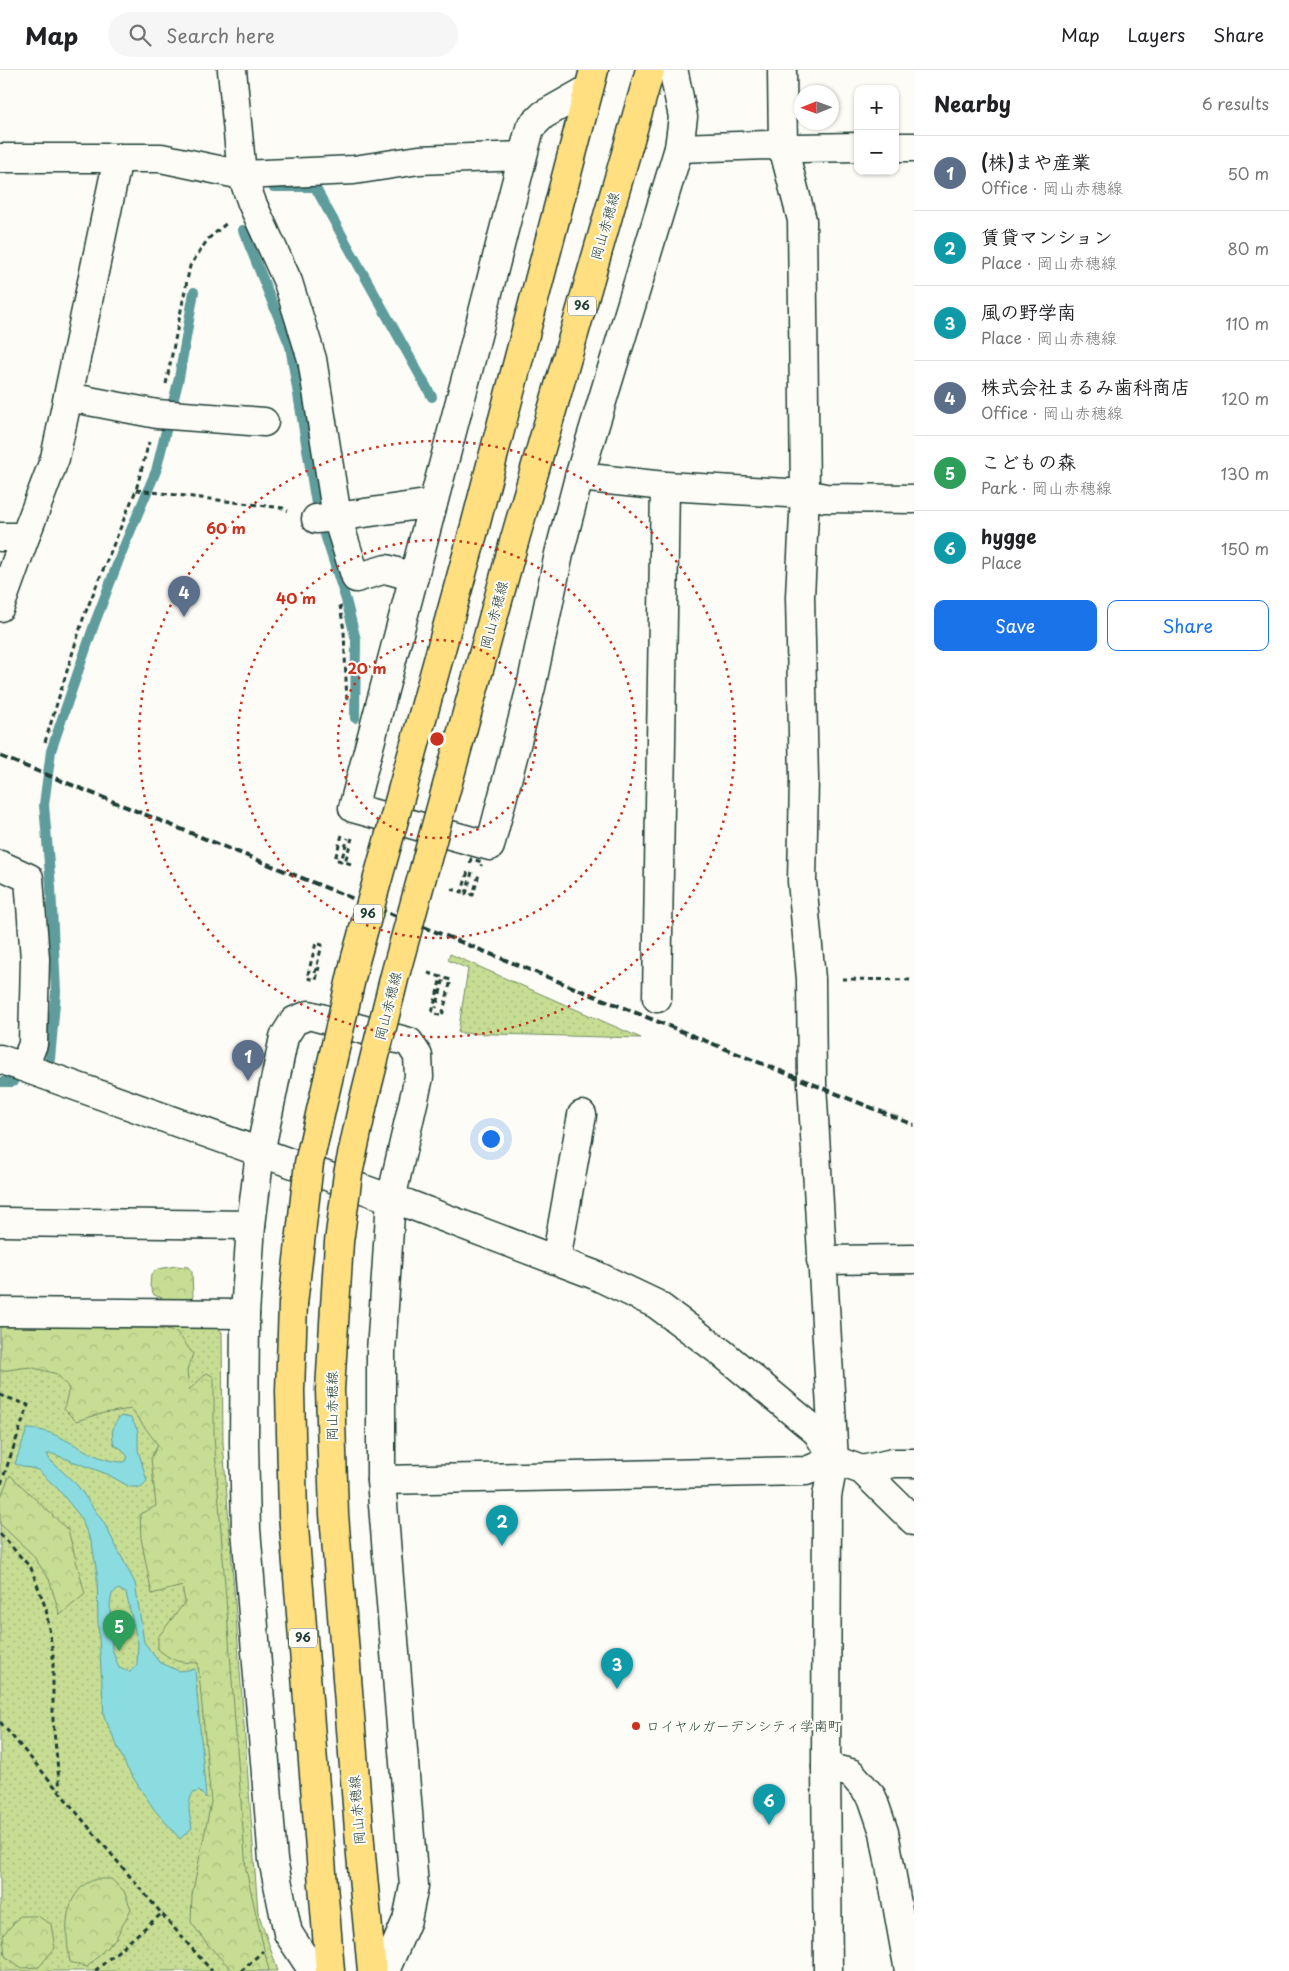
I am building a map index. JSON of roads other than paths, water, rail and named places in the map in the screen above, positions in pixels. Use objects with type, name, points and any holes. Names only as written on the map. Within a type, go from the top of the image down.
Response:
[{"type":"main road","name":"岡山赤穂線","points":[[372,1971],[359,1836],[334,1514],[330,1390],[339,1242],[348,1174],[395,975],[514,542],[650,70]]},
{"type":"main road","name":"96","points":[[330,1971],[293,1515],[290,1391],[293,1304],[309,1163],[357,952],[474,530],[591,79]]},
{"type":"street","points":[[232,70],[242,175],[252,203],[288,282],[312,359],[325,518],[356,578],[386,569],[414,577]]},
{"type":"street","points":[[591,79],[543,115],[530,128],[521,156],[470,363],[353,808],[490,846],[531,687],[559,554],[579,477],[679,148],[682,116],[672,70]]},
{"type":"street","points":[[782,70],[783,147],[802,220],[805,494],[800,597],[804,780],[802,881],[811,979],[812,1084],[834,1460],[827,1496],[826,1767],[828,1971]]},
{"type":"street","points":[[679,148],[768,145],[783,147],[854,147]]},
{"type":"street","points":[[899,147],[914,146]]},
{"type":"street","points":[[0,158],[161,158],[242,175],[354,170],[419,160],[521,156]]},
{"type":"street","points":[[0,607],[13,537],[55,458],[118,158]]},
{"type":"street","points":[[68,396],[165,415],[264,422]]},
{"type":"street","points":[[579,477],[665,486],[805,494],[825,498],[914,499]]},
{"type":"street","points":[[657,998],[665,486]]},
{"type":"street","points":[[325,518],[433,504]]},
{"type":"street","points":[[0,865],[29,878],[35,959],[34,1044],[12,1063],[260,1153],[408,1204],[595,1275],[656,1304],[722,1353],[817,1432],[834,1460],[862,1470],[914,1521]]},
{"type":"street","points":[[313,1971],[288,1932],[273,1860],[246,1529],[244,1443],[245,1314],[251,1225],[260,1153],[284,1037],[294,1021],[309,1015],[409,1042],[418,1056],[419,1077],[391,1199],[381,1352],[381,1480],[414,1886],[407,1920],[385,1971]]},
{"type":"street","points":[[556,1260],[582,1115]]},
{"type":"street","points":[[0,1222],[251,1225]]},
{"type":"street","points":[[821,1260],[914,1259]]},
{"type":"street","points":[[0,1312],[245,1314]]},
{"type":"street","points":[[381,1480],[806,1471],[834,1460]]},
{"type":"street","points":[[862,1470],[893,1463],[914,1463]]},
{"type":"street","points":[[826,1767],[851,1773],[872,1797],[884,1832],[909,1971]]},
{"type":"water","points":[[121,1416],[131,1418],[138,1431],[138,1450],[147,1481],[141,1487],[130,1487],[107,1474],[53,1454],[47,1454],[50,1460],[77,1485],[104,1523],[135,1583],[144,1642],[159,1662],[179,1671],[195,1669],[206,1798],[199,1791],[193,1793],[189,1806],[192,1828],[180,1839],[153,1808],[127,1768],[104,1716],[97,1574],[92,1543],[79,1515],[58,1489],[38,1470],[15,1464],[27,1429],[40,1430],[52,1434],[100,1457],[112,1461],[125,1462],[128,1457],[122,1449],[114,1445],[113,1440],[113,1429]],"holes":[[[118,1589],[126,1593],[138,1644],[137,1664],[130,1672],[119,1668],[112,1649],[110,1604],[112,1594]]]},
{"type":"waterway","points":[[273,187],[315,187],[432,397]]},
{"type":"waterway","points":[[243,230],[290,346],[317,510],[346,600],[356,640],[355,718]]},
{"type":"waterway","points":[[50,1059],[56,992],[51,887],[44,805],[51,751],[94,625],[156,471],[179,378],[194,292]]},
{"type":"waterway","points":[[0,1082],[13,1082]]},
{"type":"railway","points":[[0,756],[914,1125]]},
{"type":"place","name":"株式会社まるみ歯科商店","points":[[184,617]]},
{"type":"place","name":"(株)まや産業","points":[[248,1081]]},
{"type":"place","name":"賃貸マンション","points":[[502,1546]]},
{"type":"place","name":"こどもの森","points":[[119,1651]]},
{"type":"place","name":"風の野学南","points":[[617,1689]]},
{"type":"place","name":"ロイヤルガーデンシティ学南町","points":[[636,1726]]},
{"type":"place","name":"hygge","points":[[769,1825]]}]
